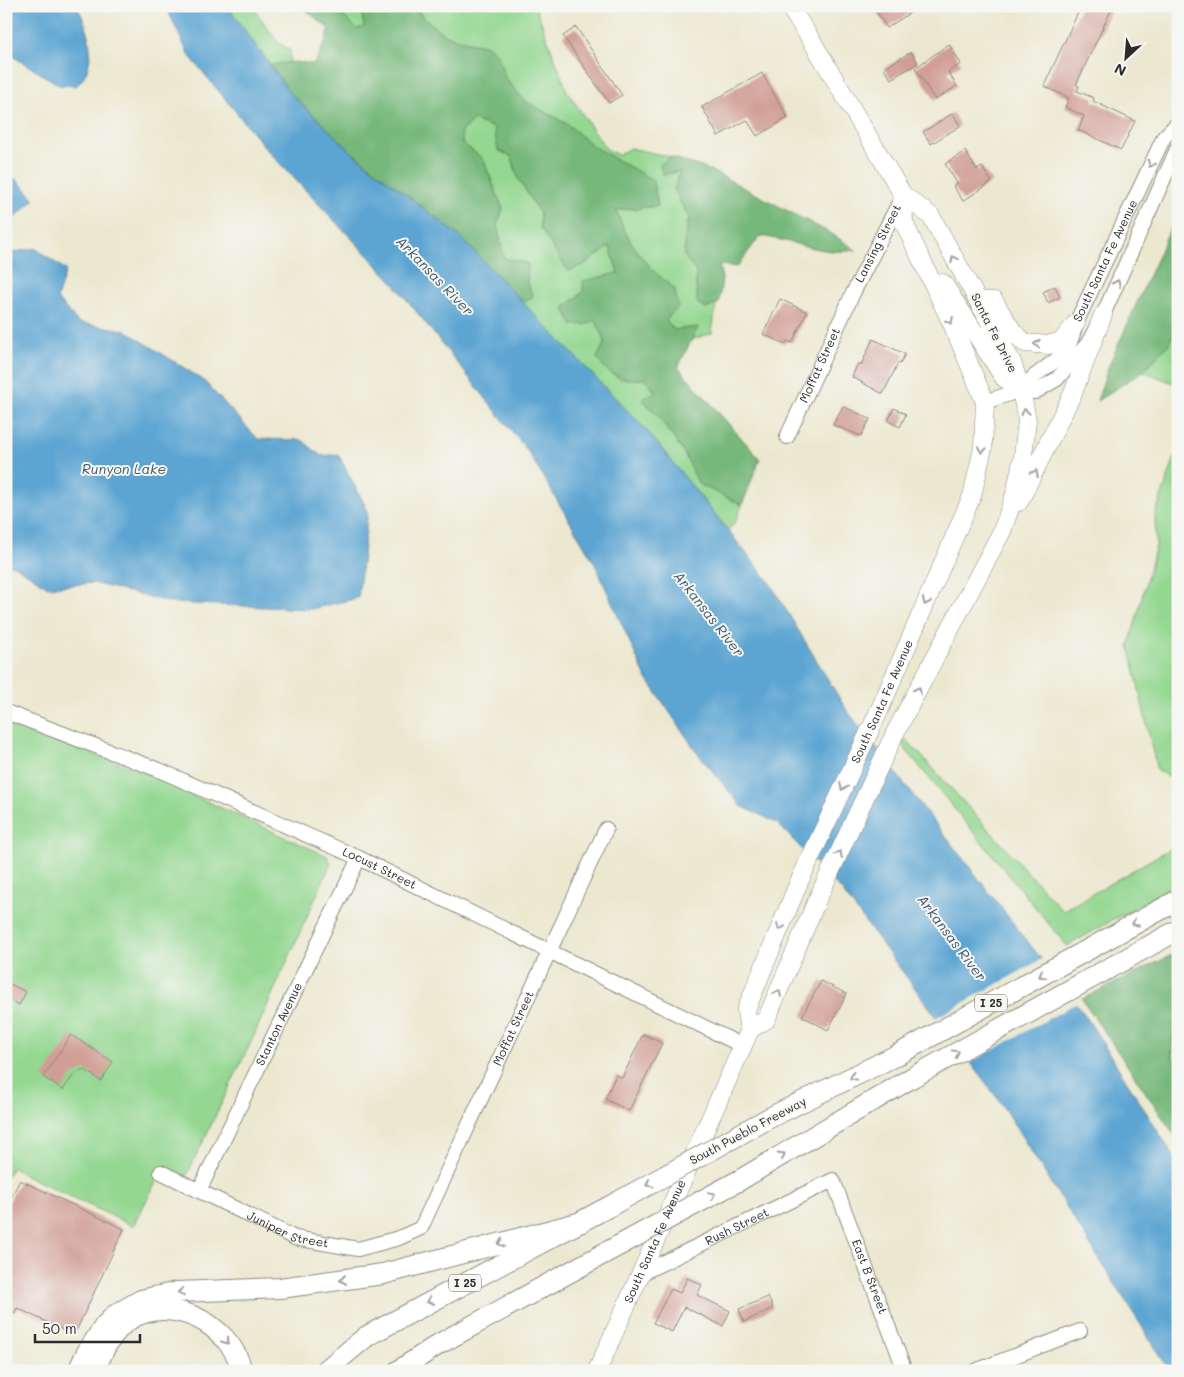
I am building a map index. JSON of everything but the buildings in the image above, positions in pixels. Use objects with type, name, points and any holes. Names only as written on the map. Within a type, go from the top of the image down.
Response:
[{"type":"highway","name":"South Pueblo Freeway","points":[[325,1371],[367,1336],[582,1222],[769,1118],[896,1055],[1178,900]]},
{"type":"highway","name":"I 25","points":[[398,1371],[439,1344],[740,1180],[913,1077],[1178,930]]},
{"type":"highway","points":[[1154,943],[1178,943]]},
{"type":"highway","points":[[78,1371],[87,1352],[105,1325],[122,1311],[140,1300],[177,1292],[280,1288],[383,1274],[582,1222]]},
{"type":"highway","points":[[421,1371],[429,1363],[555,1280]]},
{"type":"highway","points":[[94,1371],[106,1346],[118,1330],[129,1320],[155,1310],[187,1314],[218,1331],[233,1352],[242,1371]]},
{"type":"main road","name":"Santa Fe Drive","points":[[789,6],[812,41],[902,195],[931,216],[1012,362],[1021,390],[1026,420],[1015,494]]},
{"type":"main road","name":"Santa Fe Drive","points":[[902,195],[904,223],[974,373],[985,402]]},
{"type":"main road","points":[[919,254],[945,286],[1004,378],[1021,390]]},
{"type":"main road","points":[[978,301],[994,301],[1013,332],[1025,343],[1048,345],[1062,341],[1076,323]]},
{"type":"main road","points":[[1002,530],[1042,459],[1073,393],[1103,315]]},
{"type":"main road","name":"South Santa Fe Avenue","points":[[750,1029],[746,1010],[799,882],[879,711],[972,496],[983,448],[985,402]]},
{"type":"main road","name":"South Santa Fe Avenue","points":[[597,1371],[750,1029],[766,1020],[818,898],[896,733],[1002,530],[1015,494]]},
{"type":"street","name":"South Santa Fe Avenue","points":[[1021,390],[1027,381],[1052,362],[1068,346],[1076,323],[1164,137],[1178,123]]},
{"type":"street","name":"South Santa Fe Avenue","points":[[985,402],[1021,390],[1035,392],[1058,379],[1088,343],[1103,315],[1178,147]]},
{"type":"street","name":"Lansing Street","points":[[853,292],[902,195]]},
{"type":"street","name":"Moffat Street","points":[[787,437],[853,292]]},
{"type":"street","name":"Locust Street","points":[[6,712],[159,770],[359,858],[742,1046]]},
{"type":"street","name":"Moffat Street","points":[[421,1228],[606,829]]},
{"type":"street","name":"Stanton Avenue","points":[[199,1191],[359,858]]},
{"type":"street","name":"Juniper Street","points":[[161,1172],[296,1238],[358,1249],[399,1238],[421,1228]]},
{"type":"street","name":"Rush Street","points":[[640,1274],[834,1180]]},
{"type":"street","name":"East B Street","points":[[834,1180],[905,1371]]},
{"type":"street","points":[[975,1371],[1080,1332]]},
{"type":"green space","points":[[227,6],[252,6],[277,41],[290,50],[290,63],[270,65]]},
{"type":"green space","points":[[301,6],[343,6],[344,17],[357,29],[364,27],[361,6],[417,6],[417,11],[442,33],[466,42],[489,46],[498,56],[506,79],[525,101],[567,124],[594,147],[653,180],[658,206],[616,210],[626,234],[639,254],[655,272],[675,289],[678,308],[666,320],[674,330],[698,327],[678,367],[760,459],[742,505],[699,484],[684,453],[659,417],[642,399],[655,392],[646,379],[624,378],[612,374],[602,365],[597,358],[605,342],[596,320],[588,324],[572,325],[564,308],[583,292],[583,281],[618,273],[610,246],[584,265],[568,271],[540,228],[540,214],[518,178],[512,157],[498,150],[494,128],[474,120],[461,131],[462,143],[483,159],[503,209],[497,225],[504,258],[528,264],[527,283],[533,296],[523,303],[458,235],[354,154],[290,93],[270,65],[296,62],[314,64],[325,43],[329,29]]},
{"type":"green space","points":[[343,6],[361,6],[364,27],[357,29],[344,17]]},
{"type":"green space","points":[[417,6],[535,6],[567,91],[606,149],[618,155],[630,148],[671,157],[660,165],[663,175],[680,171],[679,201],[689,217],[685,235],[684,256],[696,271],[696,289],[706,309],[716,304],[712,333],[691,340],[698,327],[674,330],[665,320],[675,289],[646,264],[632,245],[616,210],[658,206],[635,170],[594,147],[567,124],[524,101],[506,79],[498,56],[489,46],[466,42],[449,36],[426,20],[417,10]]},
{"type":"green space","points":[[474,120],[494,128],[498,150],[512,157],[518,178],[540,214],[540,228],[584,265],[610,246],[618,273],[602,278],[564,308],[596,319],[605,342],[597,358],[619,379],[646,379],[655,392],[642,399],[659,417],[684,453],[699,484],[742,505],[736,521],[728,530],[648,432],[523,303],[533,296],[527,283],[528,264],[504,258],[497,225],[503,209],[483,159],[462,143],[461,131]]},
{"type":"green space","points":[[671,157],[710,170],[832,234],[856,250],[831,251],[760,236],[737,267],[719,265],[722,278],[719,303],[706,309],[697,303],[696,271],[684,256],[689,217],[674,189],[680,171],[663,175],[660,165]]},
{"type":"green space","points":[[1178,211],[1178,325],[1168,345],[1143,371],[1097,401],[1109,365]]},
{"type":"green space","points":[[1178,325],[1178,385],[1143,371],[1168,345]]},
{"type":"green space","points":[[1178,449],[1178,780],[1157,771],[1129,645],[1156,546],[1155,515]]},
{"type":"green space","points":[[6,724],[135,769],[327,856],[331,863],[251,1042],[183,1183],[161,1173],[133,1226],[21,1173],[13,1167],[6,1177]]},
{"type":"green space","points":[[906,739],[1063,911],[1178,844],[1178,883],[1067,946],[902,745]]},
{"type":"green space","points":[[1178,952],[1178,1021],[1173,1025],[1172,1056],[1178,1065],[1178,1140],[1082,999]]},
{"type":"green space","points":[[1178,1021],[1178,1065],[1172,1056],[1173,1025]]},
{"type":"water","points":[[6,6],[77,7],[89,37],[90,59],[83,78],[76,86],[59,85],[6,52]]},
{"type":"water","name":"Arkansas River","points":[[166,6],[227,6],[290,93],[354,154],[458,235],[648,432],[768,580],[846,709],[1085,1015],[1178,1163],[1178,1371],[1170,1371],[998,1099],[842,891],[777,823],[741,806],[696,751],[645,676],[594,562],[527,450],[391,280],[269,152],[188,54]]},
{"type":"water","points":[[16,179],[35,199],[6,226],[6,182]]},
{"type":"water","name":"Runyon Lake","points":[[35,248],[66,270],[57,299],[79,323],[125,330],[203,380],[258,439],[302,440],[321,456],[338,454],[368,511],[358,598],[311,609],[173,603],[93,583],[48,587],[16,566],[6,565],[6,254]]},
{"type":"pier","points":[[1044,958],[1078,1002],[968,1064],[934,1019]]}]
